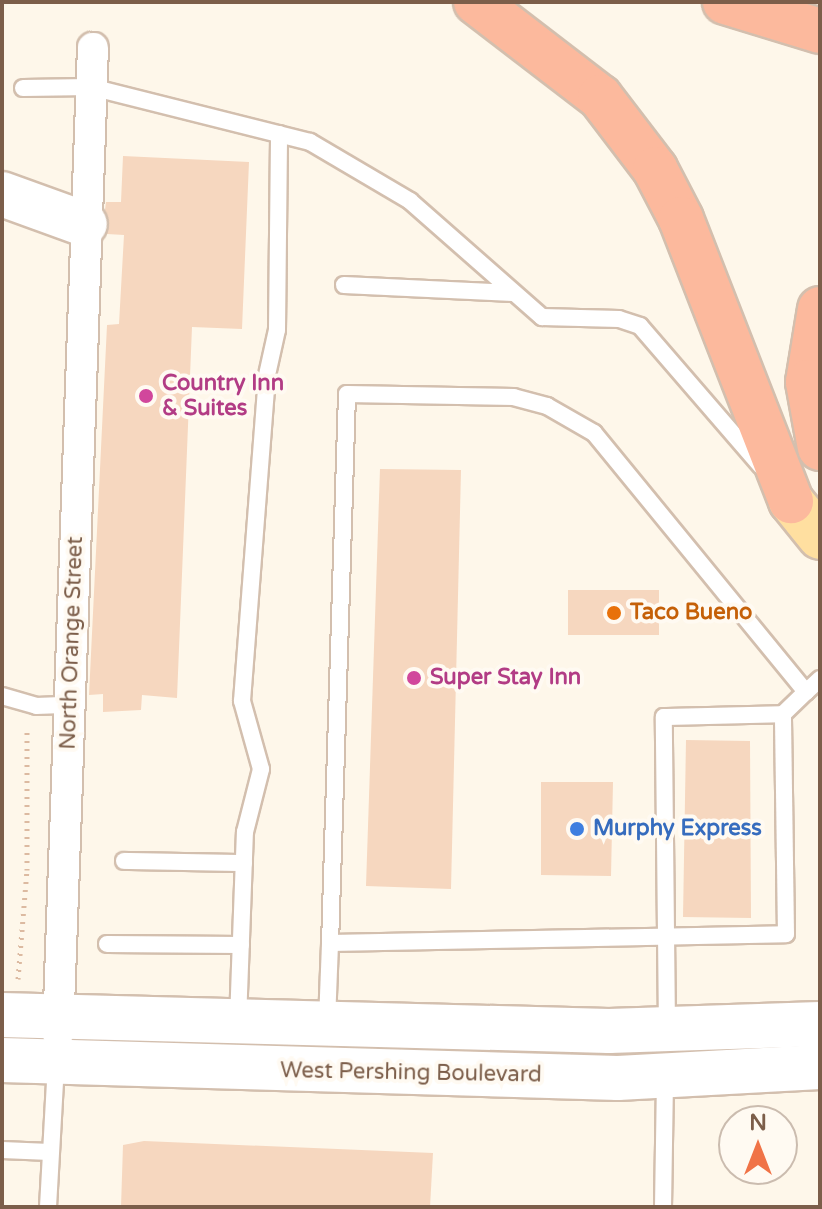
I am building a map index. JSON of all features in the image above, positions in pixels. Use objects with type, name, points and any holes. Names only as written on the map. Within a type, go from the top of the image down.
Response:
[{"type":"highway","points":[[476,2],[600,97],[655,169],[681,219],[791,501]]},
{"type":"highway","points":[[725,2],[820,31]]},
{"type":"highway","points":[[820,309],[808,382],[820,448]]},
{"type":"main road","points":[[2,194],[85,224]]},
{"type":"main road","points":[[791,501],[820,537]]},
{"type":"main road","name":"West Pershing Boulevard","points":[[8,1001],[59,1015],[238,1023],[667,1030],[820,1024]]},
{"type":"main road","name":"West Pershing Boulevard","points":[[2,1060],[665,1076],[820,1067]]},
{"type":"street","name":"North Orange Street","points":[[56,1063],[93,48]]},
{"type":"lane","points":[[23,88],[91,87],[310,142],[410,201],[542,317],[619,319],[640,326],[791,501]]},
{"type":"lane","points":[[238,1023],[244,863],[261,769],[242,701],[267,375],[277,330],[279,134]]},
{"type":"lane","points":[[344,285],[513,293]]},
{"type":"lane","points":[[327,1025],[347,394],[514,397],[547,406],[594,433],[806,692]]},
{"type":"lane","points":[[667,1030],[664,717],[783,714],[820,679]]},
{"type":"lane","points":[[2,696],[36,706],[69,705]]},
{"type":"lane","points":[[330,943],[786,934],[783,714]]},
{"type":"lane","points":[[124,861],[244,863]]},
{"type":"lane","points":[[107,944],[241,945]]},
{"type":"lane","points":[[48,1207],[56,1063]]},
{"type":"lane","points":[[663,1207],[665,1076]]},
{"type":"lane","points":[[2,1150],[50,1152]]},
{"type":"path","points":[[8,1001],[23,966],[31,735],[22,721]]},
{"type":"building","name":"Country Inn & Suites","points":[[123,156],[249,162],[242,329],[192,327],[177,698],[142,695],[141,710],[103,712],[103,694],[89,695],[107,325],[119,324],[124,235],[107,234],[105,210],[106,202],[121,202]]},
{"type":"building","name":"Super Stay Inn","points":[[380,469],[461,470],[451,889],[366,886]]},
{"type":"building","name":"Taco Bueno","points":[[568,590],[659,590],[659,635],[568,635]]},
{"type":"building","name":"Murphy Express","points":[[686,740],[750,741],[751,918],[683,917]]},
{"type":"building","name":"Murphy Express","points":[[541,782],[613,782],[611,876],[541,875]]},
{"type":"building","points":[[144,1141],[433,1153],[430,1207],[121,1207],[123,1145]]},
{"type":"place","name":"Country Inn & Suites","points":[[146,396]]},
{"type":"place","name":"Taco Bueno","points":[[614,613]]},
{"type":"place","name":"Super Stay Inn","points":[[414,678]]},
{"type":"place","name":"Murphy Express","points":[[577,829]]}]
